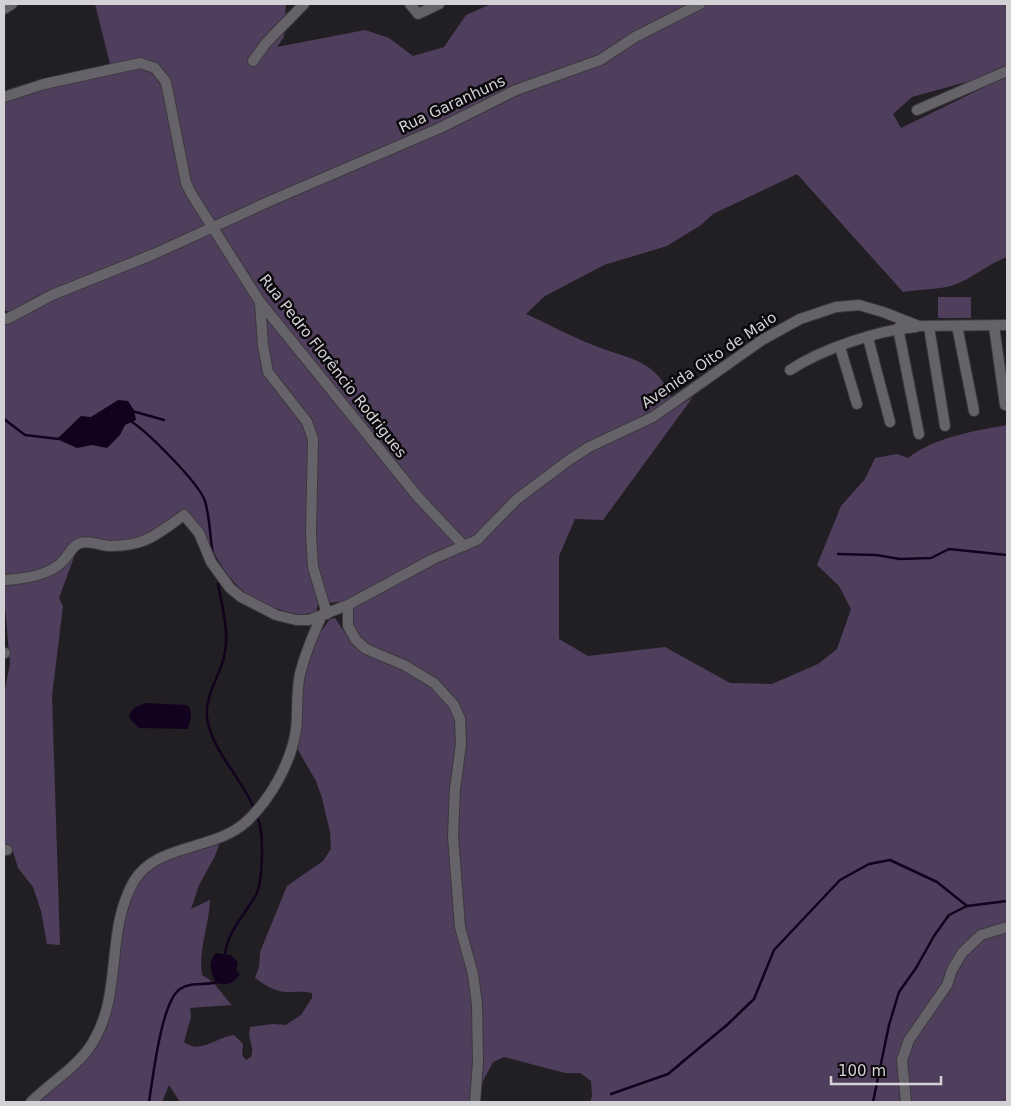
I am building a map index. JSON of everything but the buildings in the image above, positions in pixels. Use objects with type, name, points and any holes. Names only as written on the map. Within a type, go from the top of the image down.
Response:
[{"type":"street","points":[[4,9],[12,4]]},
{"type":"street","points":[[253,61],[266,43],[304,4]]},
{"type":"street","points":[[410,4],[418,14],[439,4]]},
{"type":"street","name":"Rua Garanhuns","points":[[7,319],[52,295],[107,274],[214,228],[440,128],[516,90],[600,60],[635,37],[700,4]]},
{"type":"street","name":"Rua Pedro Florêncio Rodrigues","points":[[4,97],[53,82],[140,62],[155,68],[164,80],[186,183],[192,196],[260,302],[418,497],[464,546]]},
{"type":"street","points":[[916,110],[1007,71]]},
{"type":"street","points":[[31,1102],[84,1055],[98,1034],[108,1005],[123,906],[140,873],[155,861],[168,854],[215,840],[239,828],[256,811],[272,790],[284,767],[295,737],[300,673],[324,616],[313,567],[311,534],[313,439],[307,422],[268,372],[263,346],[260,302]]},
{"type":"street","name":"Avenida Oito de Maio","points":[[4,580],[49,571],[64,561],[73,547],[82,543],[94,542],[117,546],[148,541],[184,515],[199,533],[221,577],[241,597],[286,619],[302,620],[324,616],[482,536],[517,499],[569,460],[589,447],[654,417],[750,347],[787,325],[828,309],[859,305],[924,327],[1007,325]]},
{"type":"street","points":[[957,326],[974,411]]},
{"type":"street","points":[[994,326],[1002,355],[1005,406]]},
{"type":"street","points":[[790,370],[812,358],[840,347],[898,328],[924,327],[945,426]]},
{"type":"street","points":[[898,328],[919,434]]},
{"type":"street","points":[[868,338],[890,422]]},
{"type":"street","points":[[840,347],[857,404]]},
{"type":"street","points":[[348,605],[348,626],[356,640],[366,649],[404,665],[434,684],[450,700],[460,719],[461,744],[455,789],[453,836],[460,927],[473,974],[477,1004],[478,1062],[475,1102]]},
{"type":"street","points":[[906,1102],[902,1060],[909,1040],[947,985],[952,970],[962,953],[981,935],[1007,927]]},
{"type":"shaded area","points":[[95,4],[286,4],[284,37],[277,47],[365,30],[389,38],[413,56],[444,47],[466,15],[491,4],[1007,4],[1007,68],[995,74],[912,97],[893,114],[901,128],[1007,76],[1007,257],[954,285],[903,292],[797,174],[713,214],[701,225],[667,246],[604,265],[545,296],[526,314],[605,350],[628,357],[648,367],[656,374],[664,383],[671,396],[650,423],[693,397],[603,520],[575,519],[559,556],[559,639],[588,656],[665,647],[730,683],[772,684],[818,664],[837,649],[851,609],[839,586],[817,565],[841,506],[865,479],[875,458],[897,454],[908,458],[942,440],[1007,425],[1007,1102],[590,1102],[592,1096],[591,1081],[580,1073],[565,1073],[504,1057],[493,1062],[481,1085],[465,933],[457,830],[460,777],[466,731],[464,715],[453,696],[430,676],[369,647],[364,642],[357,633],[353,623],[355,606],[338,602],[318,604],[316,612],[297,614],[259,601],[245,592],[224,570],[200,528],[189,513],[182,520],[142,544],[84,545],[77,549],[59,598],[63,606],[52,696],[60,945],[47,944],[41,911],[33,887],[18,868],[12,848],[4,847],[4,694],[10,664],[4,596],[4,322],[45,303],[39,295],[9,312],[4,310],[4,102],[110,64]]},
{"type":"shaded area","points":[[938,297],[971,297],[971,318],[938,318]]},
{"type":"shaded area","points":[[118,400],[128,401],[134,410],[136,420],[125,425],[120,435],[107,448],[92,445],[77,448],[57,439],[81,416],[91,417]]},
{"type":"shaded area","points":[[335,618],[349,639],[360,650],[403,668],[440,694],[452,709],[458,725],[457,749],[448,819],[454,916],[471,986],[473,1032],[471,1102],[180,1102],[169,1085],[162,1102],[39,1102],[44,1094],[87,1057],[95,1048],[106,1029],[111,1012],[124,924],[135,887],[144,875],[152,869],[180,856],[220,842],[215,856],[199,885],[191,909],[210,900],[201,956],[202,975],[215,985],[232,1005],[190,1008],[191,1017],[184,1042],[196,1047],[234,1035],[243,1044],[242,1055],[246,1060],[251,1057],[252,1053],[249,1036],[250,1027],[273,1024],[286,1025],[301,1015],[312,998],[312,993],[279,991],[266,986],[255,978],[259,967],[260,952],[287,886],[323,861],[331,849],[330,832],[322,798],[316,781],[298,750],[302,693],[307,669],[318,636],[330,619]]},
{"type":"shaded area","points":[[146,703],[186,705],[190,708],[191,717],[188,729],[139,728],[129,718],[130,714],[134,708]]},
{"type":"shaded area","points":[[216,953],[231,955],[238,962],[236,969],[240,974],[233,982],[227,984],[216,983],[211,972],[211,964]]},
{"type":"waterway","points":[[132,411],[164,420]]},
{"type":"waterway","points":[[4,419],[25,435],[59,439]]},
{"type":"waterway","points":[[129,420],[147,434],[183,470],[201,493],[207,508],[213,555]]},
{"type":"waterway","points":[[838,554],[876,555],[900,559],[931,558],[949,549],[1007,555]]},
{"type":"waterway","points":[[218,584],[226,644],[224,659],[208,701],[207,718],[214,741],[253,806]]},
{"type":"waterway","points":[[225,956],[232,932],[258,889],[262,845],[258,819]]},
{"type":"waterway","points":[[611,1094],[668,1074],[728,1024],[754,999],[774,950],[840,880],[869,864],[890,860],[937,882],[967,906]]},
{"type":"waterway","points":[[873,1102],[889,1025],[899,992],[916,968],[934,936],[949,915],[967,906],[1007,901]]},
{"type":"waterway","points":[[149,1102],[159,1041],[173,997],[180,989],[185,987],[194,984],[217,982]]}]
